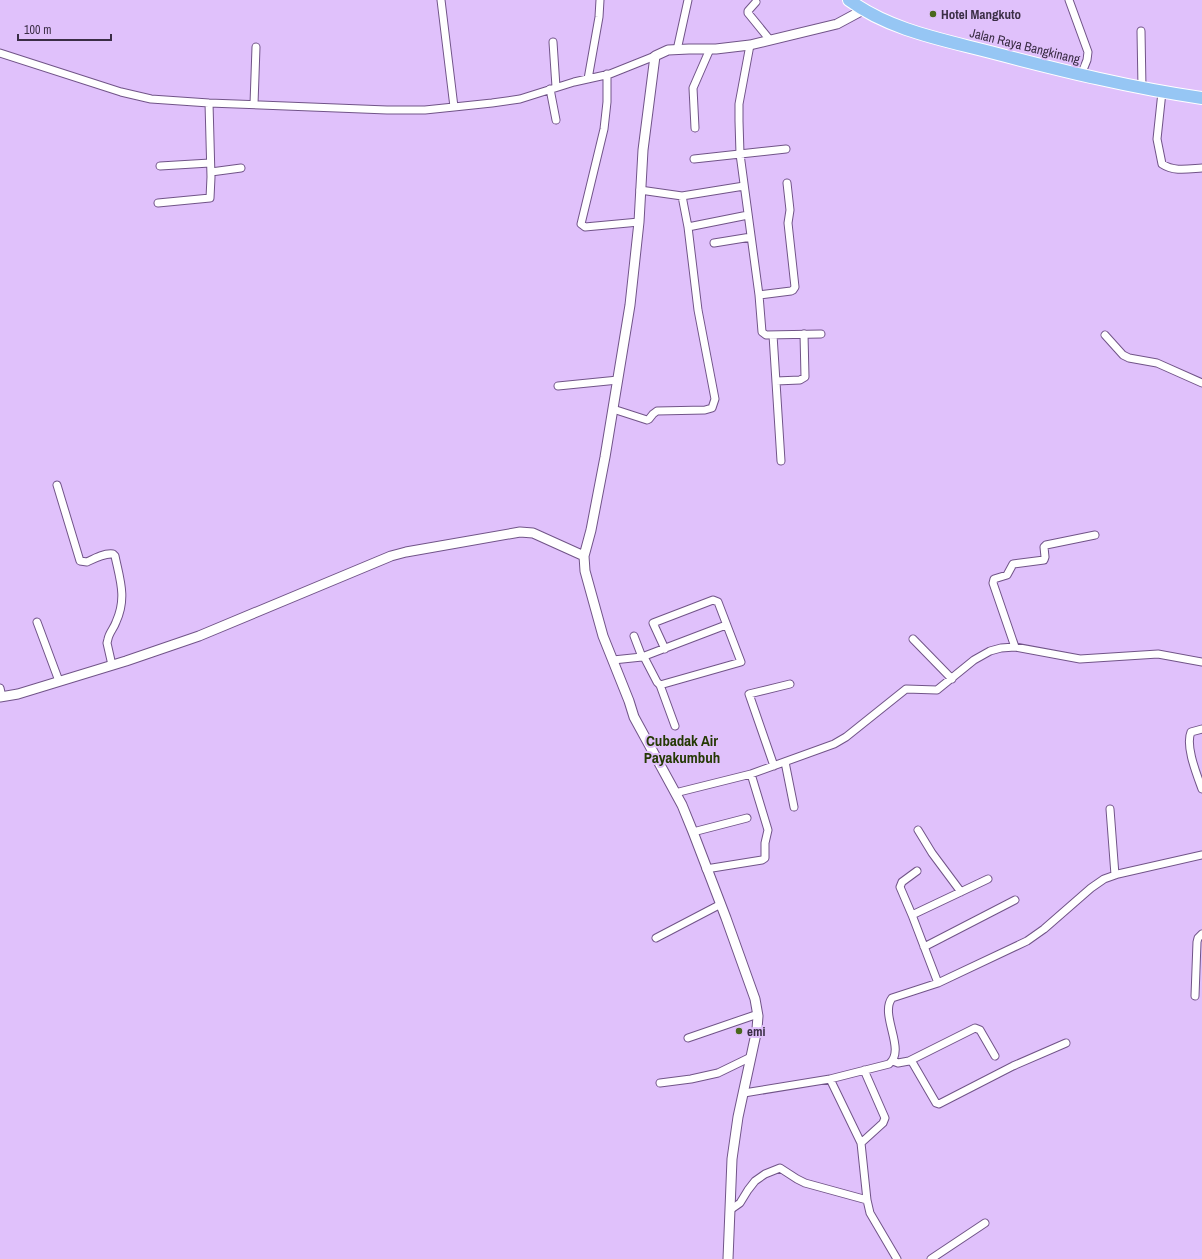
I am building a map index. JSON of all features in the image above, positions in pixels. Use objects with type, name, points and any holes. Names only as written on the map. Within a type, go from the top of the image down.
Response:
[{"type":"highway","name":"Jalan Raya Bangkinang","points":[[849,0],[881,20],[928,36],[1081,76],[1162,92],[1202,98]]},
{"type":"street","points":[[441,0],[454,107]]},
{"type":"street","points":[[588,79],[599,17],[600,0]]},
{"type":"street","points":[[677,50],[688,0]]},
{"type":"street","points":[[1070,0],[1088,52],[1087,60],[1081,76]]},
{"type":"street","points":[[756,2],[748,13],[770,40]]},
{"type":"street","points":[[0,53],[121,92],[151,99],[209,103],[387,110],[425,110],[520,99],[553,88],[606,74],[668,50],[710,49],[750,45],[837,24],[863,10]]},
{"type":"street","points":[[1140,32],[1142,88]]},
{"type":"street","points":[[553,42],[553,88],[556,120]]},
{"type":"street","points":[[750,45],[738,112],[740,154],[759,295],[762,332],[766,335],[821,334]]},
{"type":"street","points":[[254,104],[256,47]]},
{"type":"street","points":[[695,128],[693,88],[710,49]]},
{"type":"street","points":[[655,56],[643,150],[639,222],[630,305],[591,530],[584,556],[585,571],[591,597],[603,636],[634,716],[682,805],[721,904],[755,999],[758,1014],[757,1029],[738,1117],[732,1159],[728,1259]]},
{"type":"street","points":[[606,74],[604,129],[581,224],[585,227],[639,222]]},
{"type":"street","points":[[1162,92],[1157,139],[1162,164],[1173,169],[1184,170],[1202,168]]},
{"type":"street","points":[[158,202],[210,198],[209,103]]},
{"type":"street","points":[[694,159],[786,149]]},
{"type":"street","points":[[160,166],[210,163]]},
{"type":"street","points":[[210,172],[241,168]]},
{"type":"street","points":[[759,295],[791,291],[795,287],[788,223],[790,210],[787,183]]},
{"type":"street","points":[[640,190],[682,196],[744,186]]},
{"type":"street","points":[[613,409],[647,420],[657,411],[705,410],[712,408],[714,404],[715,399],[698,310],[688,227],[682,196]]},
{"type":"street","points":[[688,227],[748,215]]},
{"type":"street","points":[[714,242],[751,237]]},
{"type":"street","points":[[776,381],[800,380],[805,377],[804,334]]},
{"type":"street","points":[[773,335],[781,461]]},
{"type":"street","points":[[1105,335],[1123,355],[1129,358],[1157,363],[1202,383]]},
{"type":"street","points":[[558,386],[618,380]]},
{"type":"street","points":[[57,485],[80,560],[87,562],[110,553],[115,556],[122,582],[122,590],[119,614],[107,643],[112,665]]},
{"type":"street","points":[[1,694],[18,694],[59,682],[199,636],[397,554],[520,532],[533,533],[584,556]]},
{"type":"street","points":[[1015,647],[993,583],[994,580],[1007,575],[1013,564],[1044,560],[1044,547],[1046,545],[1095,536]]},
{"type":"street","points":[[660,684],[741,662],[718,602],[713,600],[653,623],[665,649]]},
{"type":"street","points":[[37,622],[59,682]]},
{"type":"street","points":[[613,660],[643,657],[726,624]]},
{"type":"street","points":[[634,636],[643,657],[657,682],[660,684],[675,726]]},
{"type":"street","points":[[913,639],[952,679]]},
{"type":"street","points":[[675,793],[752,774],[839,741],[906,690],[937,690],[974,660],[990,651],[1001,648],[1015,647],[1080,658],[1158,654],[1202,662]]},
{"type":"street","points":[[774,766],[750,694],[790,684]]},
{"type":"street","points":[[1202,729],[1191,732],[1190,739],[1192,760],[1202,789]]},
{"type":"street","points":[[785,762],[794,807]]},
{"type":"street","points":[[706,869],[762,860],[765,858],[765,843],[768,830],[752,774]]},
{"type":"street","points":[[1110,808],[1115,875]]},
{"type":"street","points":[[693,832],[748,818]]},
{"type":"street","points":[[918,830],[932,853],[961,892]]},
{"type":"street","points":[[893,1061],[896,1052],[889,1009],[890,1001],[895,997],[938,984],[1027,942],[1091,888],[1104,879],[1115,875],[1202,855]]},
{"type":"street","points":[[917,871],[902,882],[900,886],[938,984]]},
{"type":"street","points":[[912,915],[988,879]]},
{"type":"street","points":[[924,947],[1015,900]]},
{"type":"street","points":[[656,938],[721,904]]},
{"type":"street","points":[[1195,996],[1197,942],[1198,938],[1202,934]]},
{"type":"street","points":[[688,1038],[758,1014]]},
{"type":"street","points":[[744,1093],[830,1079],[884,1066],[893,1061],[903,1063],[975,1028],[980,1030],[995,1056]]},
{"type":"street","points":[[911,1060],[936,1103],[939,1104],[1013,1066],[1066,1043]]},
{"type":"street","points":[[660,1083],[691,1079],[718,1073],[751,1057]]},
{"type":"street","points":[[861,1143],[884,1123],[885,1120],[864,1070]]},
{"type":"street","points":[[830,1079],[861,1143],[866,1200],[870,1213],[897,1259]]},
{"type":"street","points":[[730,1210],[740,1203],[755,1181],[765,1174],[780,1168],[797,1180],[805,1183],[866,1200]]},
{"type":"street","points":[[931,1259],[985,1223]]},
{"type":"place","name":"Hotel Mangkuto","points":[[933,14]]},
{"type":"place","name":"emi","points":[[739,1031]]},
{"type":"district","name":"Cubadak Air Payakumbuh","points":[[682,748]]}]
